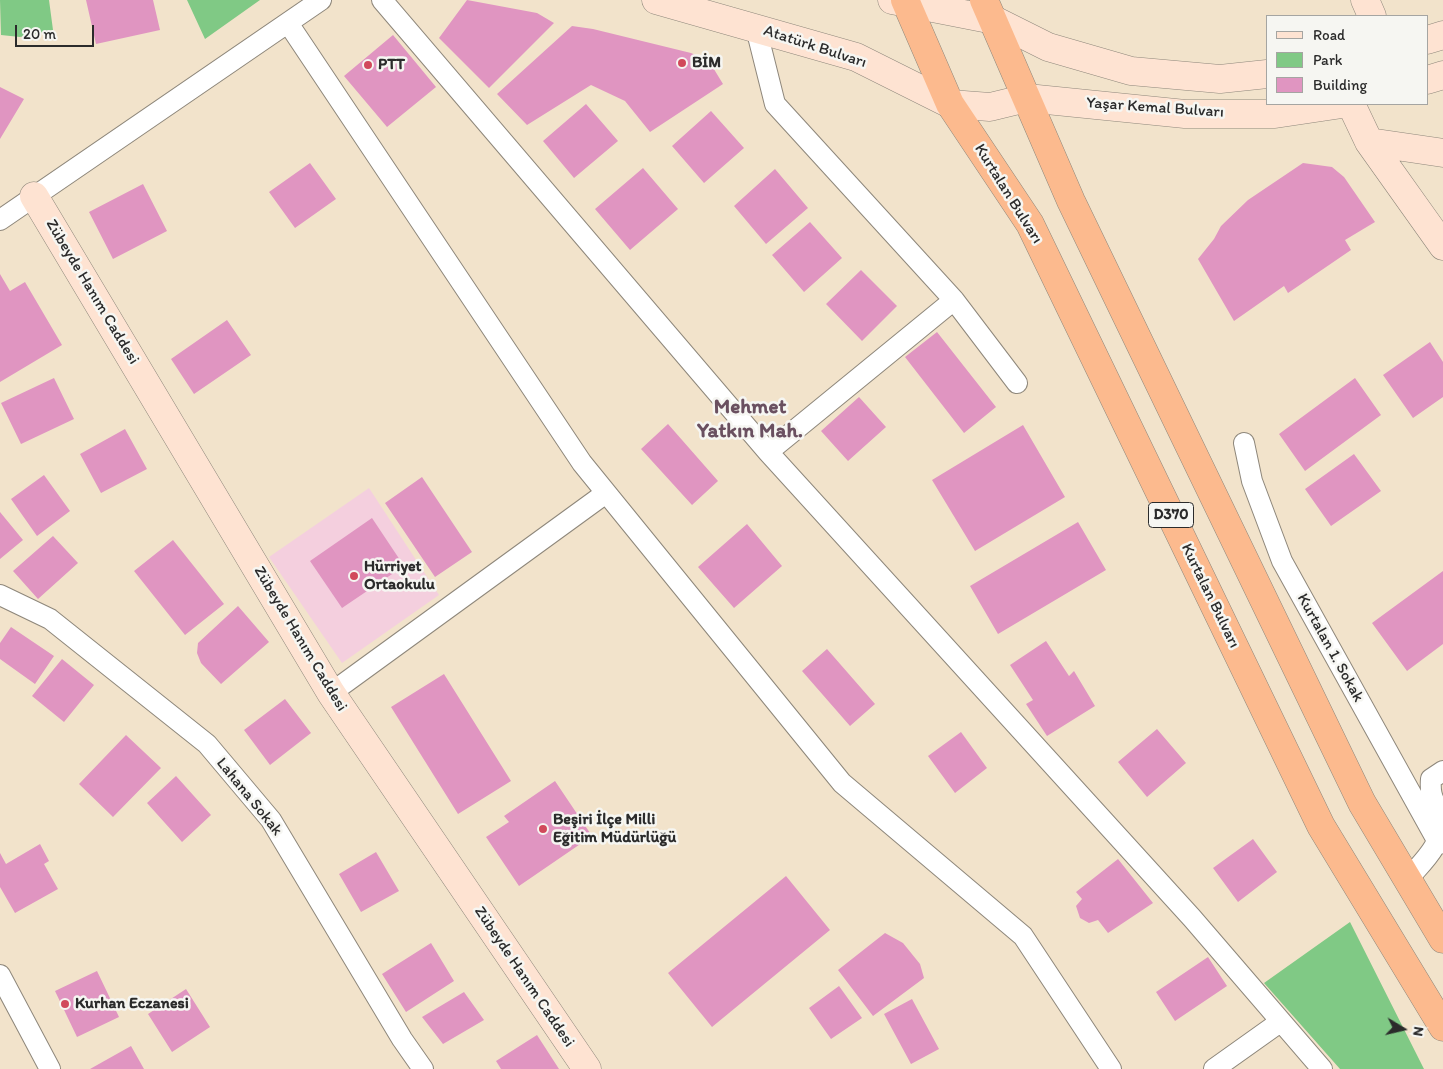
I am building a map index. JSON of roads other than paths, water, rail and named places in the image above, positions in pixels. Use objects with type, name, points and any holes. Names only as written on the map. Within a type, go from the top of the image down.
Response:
[{"type":"highway","name":"Kurtalan Bulvarı","points":[[901,0],[950,104],[1030,224],[1321,826],[1443,1027]]},
{"type":"highway","name":"D370","points":[[988,10],[1071,201],[1362,804],[1443,939]]},
{"type":"street","points":[[0,220],[321,0]]},
{"type":"street","points":[[382,0],[768,452],[1192,918],[1322,1069]]},
{"type":"street","name":"Atatürk Bulvarı","points":[[656,0],[856,57],[950,104],[990,107],[1027,98]]},
{"type":"street","points":[[901,0],[988,10]]},
{"type":"street","points":[[1365,0],[1372,15]]},
{"type":"street","name":"Yaşar Kemal Bulvarı","points":[[988,10],[1048,47],[1131,71],[1220,79],[1266,74]]},
{"type":"street","points":[[288,23],[582,464],[842,783],[1023,936],[1111,1069]]},
{"type":"street","points":[[756,28],[775,104],[954,300],[1017,382]]},
{"type":"street","points":[[1428,40],[1443,35]]},
{"type":"street","points":[[1428,80],[1443,75]]},
{"type":"street","name":"Yaşar Kemal Bulvarı","points":[[1027,98],[1185,114],[1275,114],[1335,105]]},
{"type":"street","points":[[1351,105],[1369,142],[1443,246]]},
{"type":"street","points":[[1369,142],[1443,153]]},
{"type":"street","name":"Zübeyde Hanım Caddesi","points":[[34,196],[331,693],[587,1069]]},
{"type":"street","points":[[768,452],[954,300]]},
{"type":"street","name":"Kurtalan 1. Sokak","points":[[1244,443],[1252,481],[1282,561],[1439,844]]},
{"type":"street","points":[[331,693],[606,494]]},
{"type":"street","name":"Lahana Sokak","points":[[0,595],[50,619],[207,744],[271,820],[402,1039],[423,1069]]},
{"type":"street","points":[[1408,879],[1439,844],[1440,820],[1430,793],[1431,778],[1443,771]]},
{"type":"street","points":[[0,976],[50,1069]]},
{"type":"street","points":[[1214,1069],[1280,1022]]},
{"type":"place","name":"BİM","points":[[682,63]]},
{"type":"place","name":"PTT","points":[[368,65]]},
{"type":"place","name":"Hürriyet Ortaokulu","points":[[354,576]]},
{"type":"place","name":"Beşiri İlçe Milli Eğitim Müdürlüğü","points":[[543,829]]},
{"type":"place","name":"Kurhan Eczanesi","points":[[65,1004]]},
{"type":"district","name":"Mehmet Yatkın Mah.","points":[[750,420]]}]
